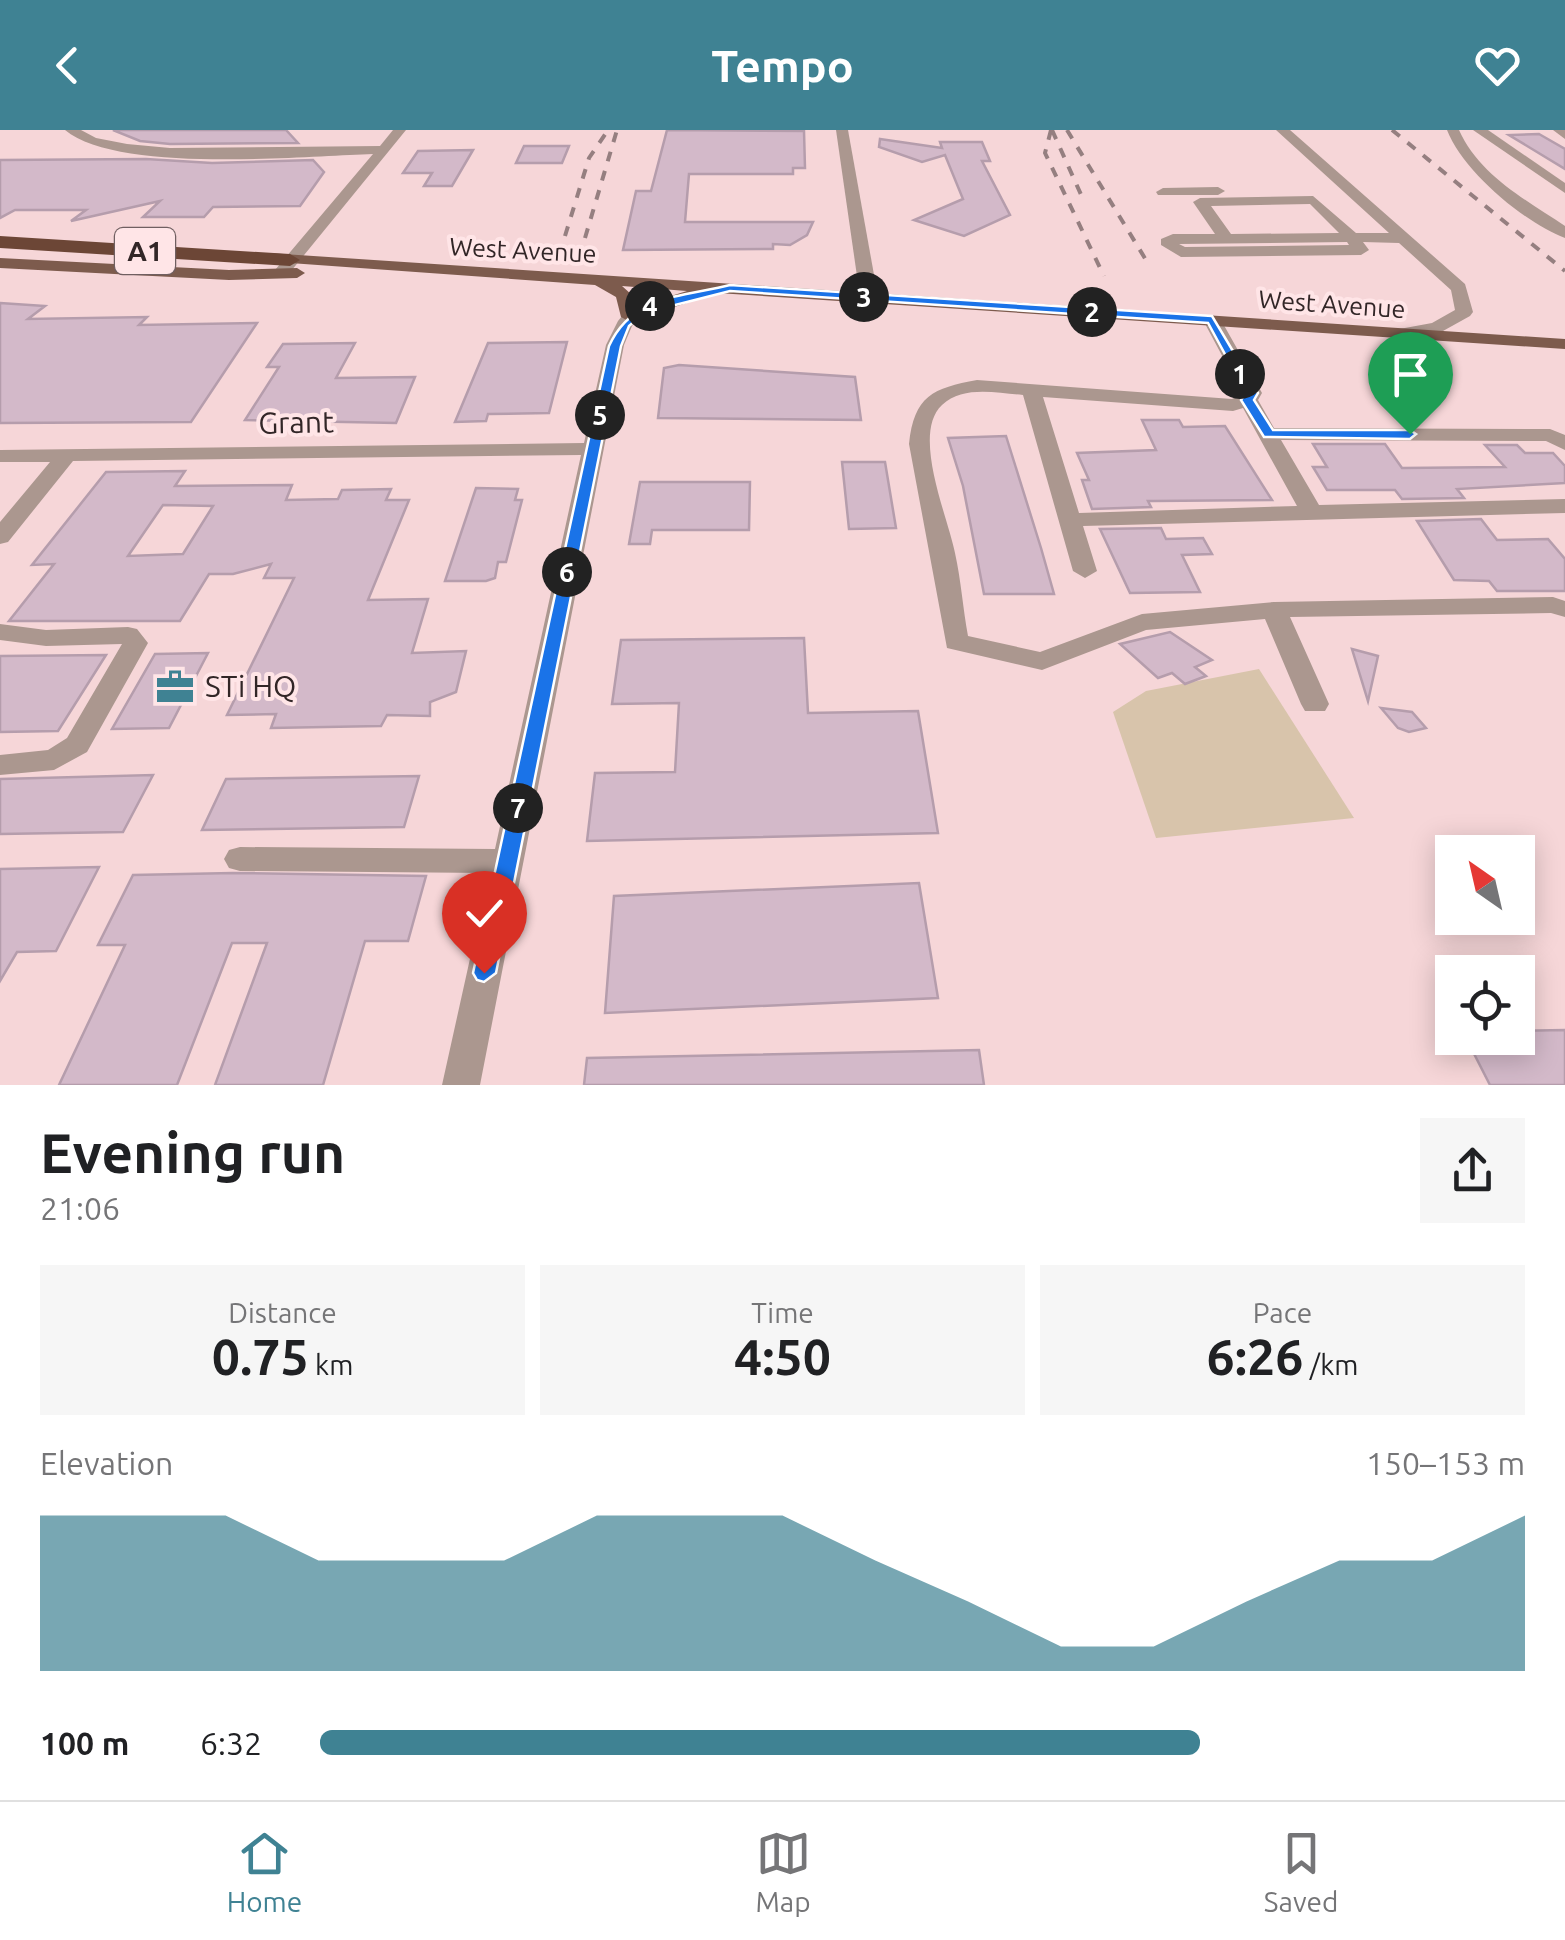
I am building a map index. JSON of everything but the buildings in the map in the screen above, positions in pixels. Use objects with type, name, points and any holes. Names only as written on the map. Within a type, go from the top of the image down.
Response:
[{"type":"highway","name":"A1","points":[[0,239],[286,267]]},
{"type":"highway","name":"A1","points":[[0,253],[286,267]]},
{"type":"main road","name":"West Avenue","points":[[0,264],[229,275],[286,267],[376,266],[1565,344]]},
{"type":"main road","points":[[598,280],[624,294],[630,316],[667,300],[730,288]]},
{"type":"street","points":[[70,130],[98,146],[144,151],[386,150]]},
{"type":"street","points":[[286,267],[400,130]]},
{"type":"street","points":[[842,130],[869,297]]},
{"type":"street","points":[[1282,130],[1459,288],[1465,301],[1464,312],[1454,321],[1400,334]]},
{"type":"street","points":[[1453,130],[1465,154],[1499,186],[1565,232]]},
{"type":"street","points":[[1479,130],[1565,189]]},
{"type":"street","points":[[1163,192],[1344,189]]},
{"type":"street","points":[[1227,238],[1200,202],[1307,200],[1317,202],[1339,225],[1360,250],[1181,252],[1167,242],[1227,238],[1339,225]]},
{"type":"street","points":[[1211,218],[1339,225],[1400,238]]},
{"type":"street","points":[[461,1085],[615,346],[630,316],[657,284]]},
{"type":"street","points":[[1212,320],[1252,393],[1248,400],[1233,404],[954,387],[934,399],[922,415],[918,430],[924,486],[942,545],[956,642],[1042,661],[1142,622],[1274,610],[1553,605],[1565,609]]},
{"type":"street","points":[[1031,390],[1085,571]]},
{"type":"street","points":[[1248,400],[1312,512]]},
{"type":"street","points":[[1269,434],[1550,435],[1565,444]]},
{"type":"street","name":"Grant","points":[[0,456],[593,449]]},
{"type":"street","points":[[0,538],[66,456]]},
{"type":"street","points":[[1068,520],[1565,506]]},
{"type":"street","points":[[1274,610],[1315,704]]},
{"type":"street","points":[[0,632],[46,638],[128,635],[135,642],[77,745],[66,755],[0,765]]},
{"type":"street","points":[[240,859],[508,861]]},
{"type":"shaded area","points":[[1259,669],[1354,818],[1156,838],[1113,712],[1146,691]]},
{"type":"railway","points":[[565,236],[589,158],[608,130]]},
{"type":"railway","points":[[585,238],[617,130]]},
{"type":"railway","points":[[1051,130],[1045,153],[1104,276]]},
{"type":"railway","points":[[1052,130],[1083,199]]},
{"type":"railway","points":[[1067,130],[1146,260]]},
{"type":"railway","points":[[1392,130],[1565,271]]},
{"type":"place","name":"STi HQ","points":[[175,687]]},
{"type":"route","points":[[484,973],[615,346],[630,316],[640,310],[667,300],[730,288],[1212,320],[1252,393],[1248,400],[1269,434],[1410,434]]}]
